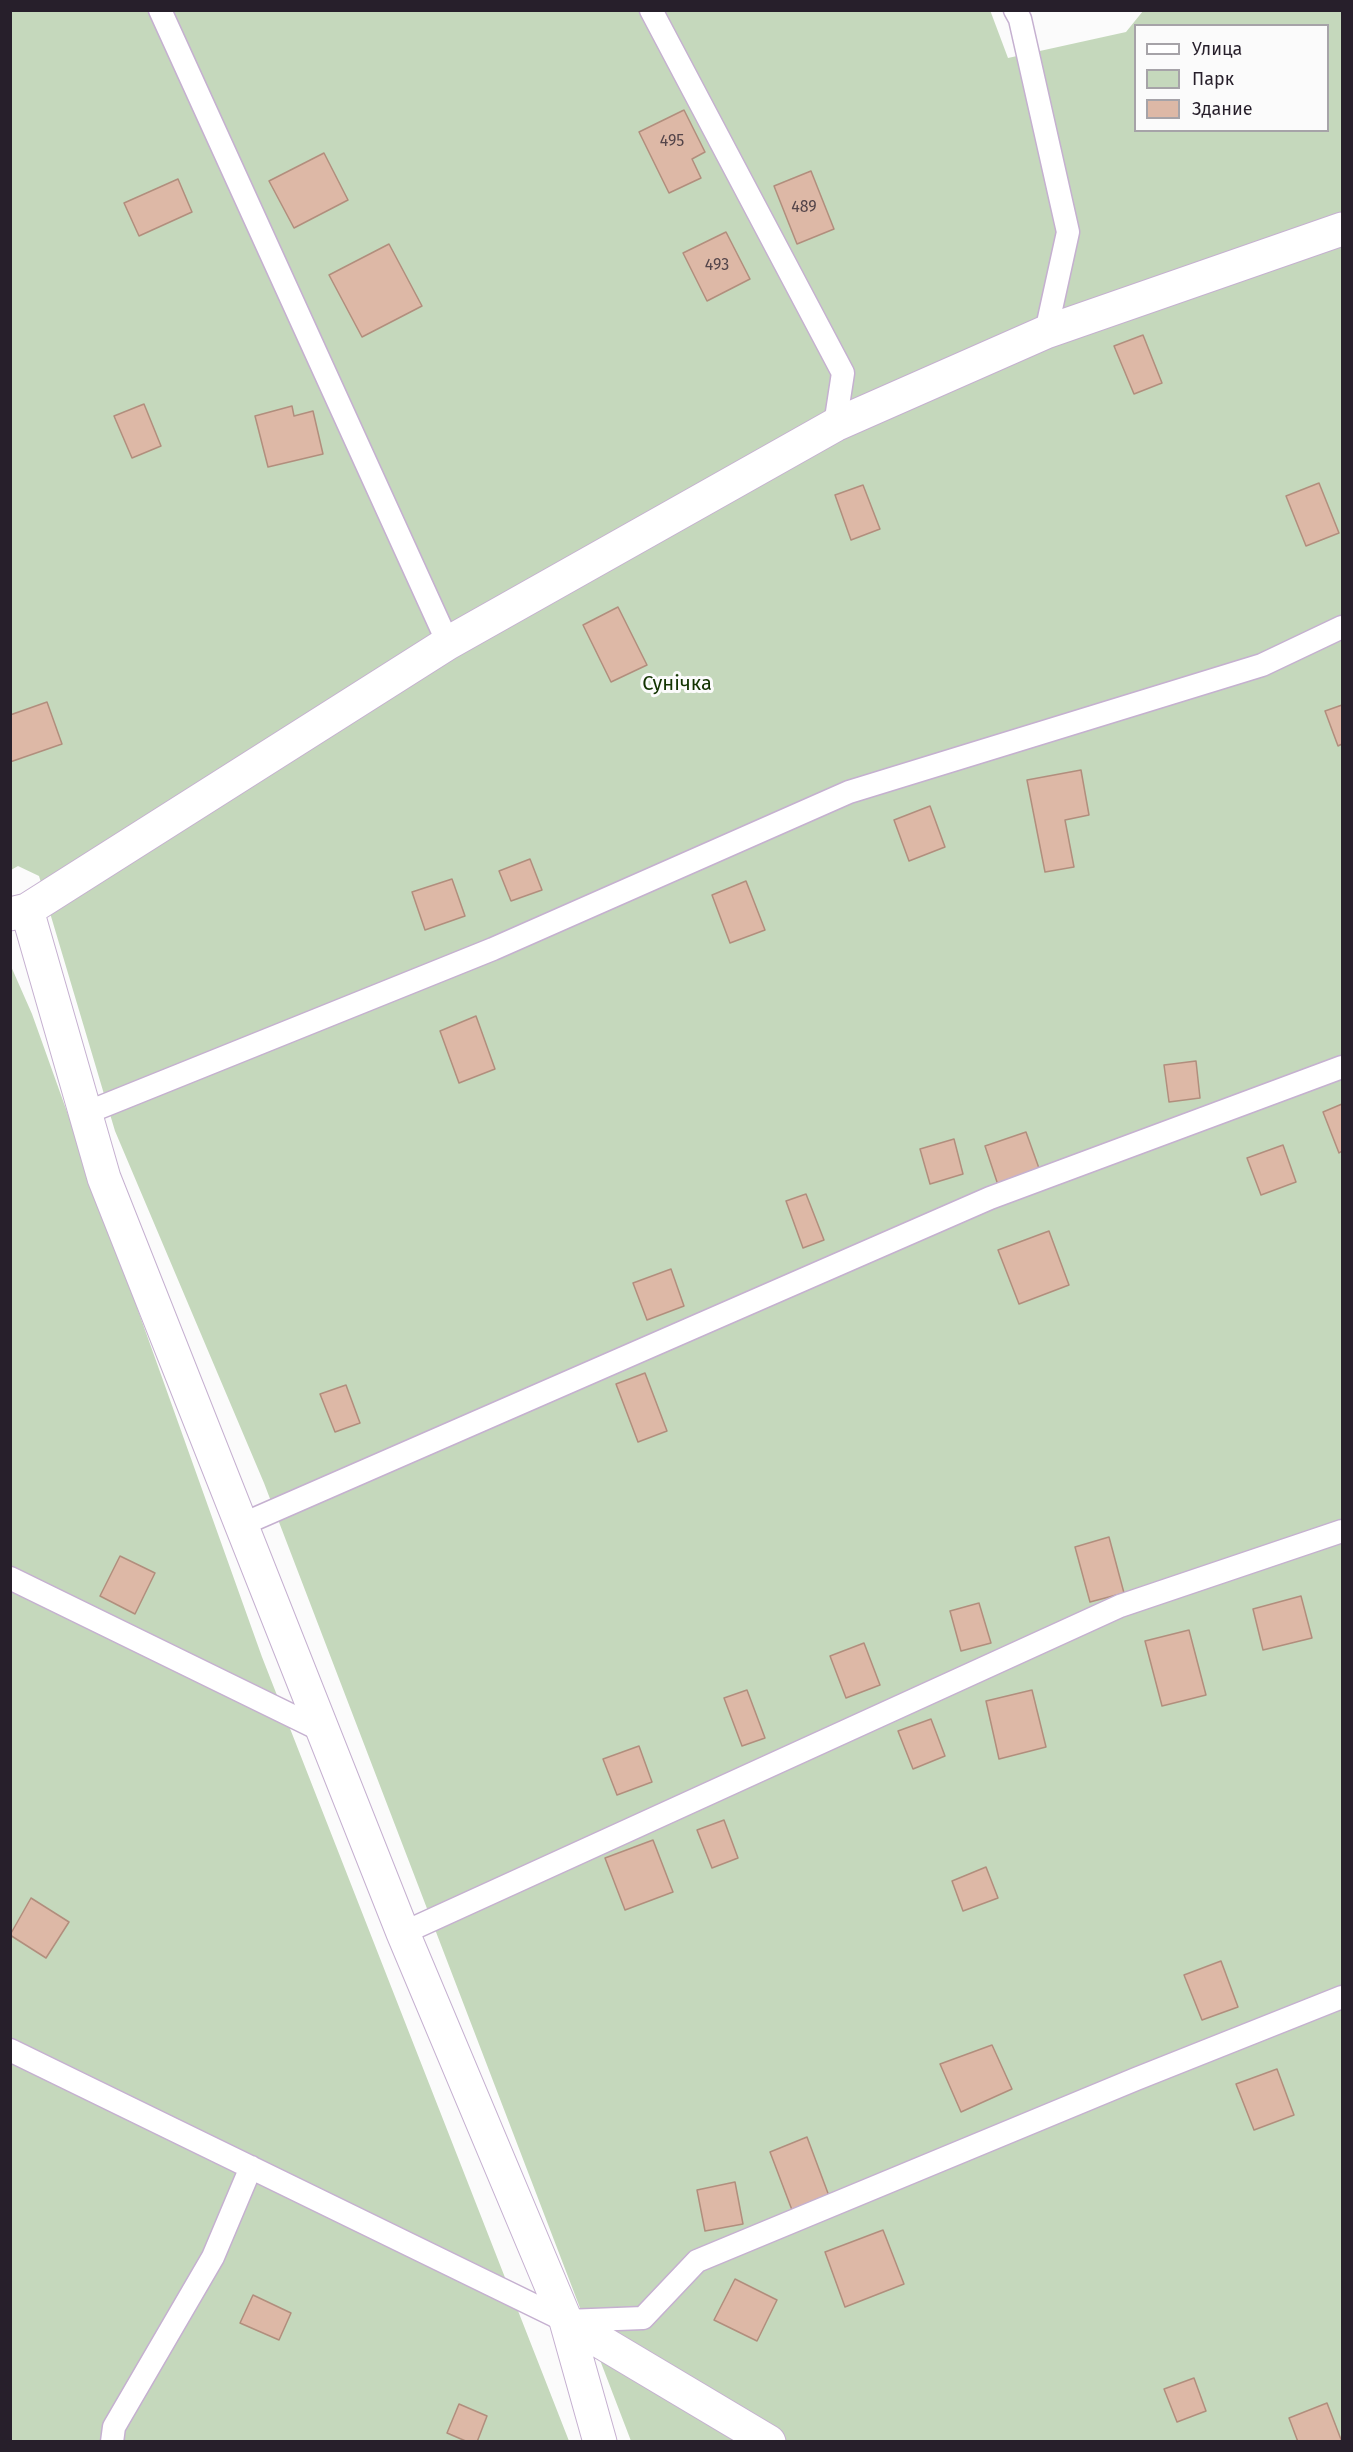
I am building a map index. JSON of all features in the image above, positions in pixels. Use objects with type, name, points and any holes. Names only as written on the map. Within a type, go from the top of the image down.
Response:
[{"type":"street","points":[[600,2442],[566,2321],[403,1933],[104,1178],[86,1113],[16,906],[448,643],[835,424],[1046,332],[1342,229]]},
{"type":"street","points":[[566,2321],[769,2442]]},
{"type":"lane","points":[[160,10],[448,643]]},
{"type":"lane","points":[[651,10],[843,373],[835,424]]},
{"type":"lane","points":[[1015,10],[1020,19],[1068,232],[1046,332]]},
{"type":"lane","points":[[86,1113],[493,949],[849,792],[1262,665],[1342,627]]},
{"type":"lane","points":[[241,1526],[990,1198],[1342,1067]]},
{"type":"lane","points":[[403,1933],[1120,1606],[1342,1531]]},
{"type":"lane","points":[[10,1578],[321,1730]]},
{"type":"lane","points":[[10,2050],[566,2321],[643,2318],[697,2261],[1136,2079],[1342,1997]]},
{"type":"lane","points":[[112,2442],[114,2427],[213,2257],[251,2167]]},
{"type":"green space","name":"Сунічка","points":[[990,10],[1008,58],[1126,32],[1143,11],[1342,11],[1342,2441],[631,2441],[264,1483],[115,1131],[39,876],[18,866],[11,870],[11,11]]},
{"type":"green space","points":[[10,964],[32,1014],[262,1657],[569,2441],[11,2441]]},
{"type":"building","points":[[684,110],[705,152],[692,159],[701,178],[669,193],[639,132]]},
{"type":"building","points":[[324,153],[348,200],[294,228],[269,181]]},
{"type":"building","points":[[811,171],[834,229],[797,244],[774,186]]},
{"type":"building","points":[[178,179],[192,212],[139,236],[124,203]]},
{"type":"building","points":[[726,232],[750,279],[707,301],[683,253]]},
{"type":"building","points":[[389,244],[422,306],[362,337],[329,275]]},
{"type":"building","points":[[1143,335],[1162,383],[1134,394],[1114,346]]},
{"type":"building","points":[[144,404],[161,446],[132,458],[114,416]]},
{"type":"building","points":[[292,406],[294,416],[313,411],[323,454],[268,467],[255,416]]},
{"type":"building","points":[[1319,483],[1339,533],[1306,546],[1286,496]]},
{"type":"building","points":[[863,485],[880,529],[851,540],[835,495]]},
{"type":"building","points":[[618,607],[647,665],[611,682],[583,625]]},
{"type":"building","points":[[47,702],[62,744],[10,762],[10,715]]},
{"type":"building","points":[[1342,705],[1342,744],[1338,746],[1325,711]]},
{"type":"building","points":[[1081,770],[1089,815],[1065,820],[1074,867],[1045,872],[1027,780]]},
{"type":"building","points":[[930,806],[945,847],[909,861],[894,820]]},
{"type":"building","points":[[530,859],[542,890],[511,901],[499,871]]},
{"type":"building","points":[[452,879],[465,916],[425,930],[412,892]]},
{"type":"building","points":[[746,881],[765,930],[730,943],[712,895]]},
{"type":"building","points":[[476,1016],[495,1069],[459,1083],[440,1031]]},
{"type":"building","points":[[1196,1061],[1200,1098],[1169,1102],[1164,1065]]},
{"type":"building","points":[[1342,1104],[1342,1151],[1339,1153],[1323,1112]]},
{"type":"building","points":[[1026,1132],[1040,1171],[998,1185],[985,1146]]},
{"type":"building","points":[[954,1139],[963,1174],[930,1184],[920,1149]]},
{"type":"building","points":[[1283,1145],[1296,1182],[1261,1195],[1247,1158]]},
{"type":"building","points":[[806,1194],[824,1240],[803,1248],[786,1201]]},
{"type":"building","points":[[1049,1231],[1069,1285],[1019,1304],[998,1250]]},
{"type":"building","points":[[671,1269],[684,1306],[647,1320],[633,1283]]},
{"type":"building","points":[[645,1373],[667,1431],[638,1442],[616,1384]]},
{"type":"building","points":[[346,1385],[360,1423],[335,1432],[320,1394]]},
{"type":"building","points":[[1109,1537],[1124,1593],[1090,1602],[1075,1547]]},
{"type":"building","points":[[120,1556],[155,1573],[135,1614],[100,1596]]},
{"type":"building","points":[[1301,1596],[1312,1638],[1263,1650],[1253,1609]]},
{"type":"building","points":[[979,1603],[991,1643],[961,1651],[950,1611]]},
{"type":"building","points":[[1189,1630],[1206,1695],[1162,1706],[1145,1641]]},
{"type":"building","points":[[864,1643],[880,1685],[846,1698],[830,1656]]},
{"type":"building","points":[[747,1690],[765,1738],[742,1746],[724,1698]]},
{"type":"building","points":[[1032,1690],[1046,1747],[999,1759],[986,1701]]},
{"type":"building","points":[[931,1719],[945,1756],[913,1769],[898,1731]]},
{"type":"building","points":[[639,1746],[652,1782],[617,1795],[603,1759]]},
{"type":"building","points":[[724,1820],[738,1858],[712,1868],[697,1830]]},
{"type":"building","points":[[653,1840],[673,1892],[625,1910],[605,1858]]},
{"type":"building","points":[[986,1867],[998,1898],[963,1911],[952,1881]]},
{"type":"building","points":[[31,1898],[69,1922],[46,1958],[10,1935]]},
{"type":"building","points":[[1221,1961],[1238,2007],[1202,2020],[1184,1975]]},
{"type":"building","points":[[992,2045],[1012,2089],[961,2112],[940,2064]]},
{"type":"building","points":[[1277,2069],[1294,2115],[1254,2130],[1236,2084]]},
{"type":"building","points":[[807,2137],[829,2196],[792,2210],[770,2152]]},
{"type":"building","points":[[735,2182],[743,2224],[705,2231],[697,2190]]},
{"type":"building","points":[[883,2230],[904,2284],[845,2307],[825,2252]]},
{"type":"building","points":[[735,2279],[777,2300],[757,2341],[714,2320]]},
{"type":"building","points":[[253,2295],[291,2313],[279,2340],[240,2323]]},
{"type":"building","points":[[1194,2378],[1206,2411],[1177,2422],[1164,2389]]},
{"type":"building","points":[[1327,2403],[1342,2442],[1298,2442],[1289,2418]]},
{"type":"building","points":[[459,2404],[487,2416],[477,2442],[468,2442],[447,2433]]}]
